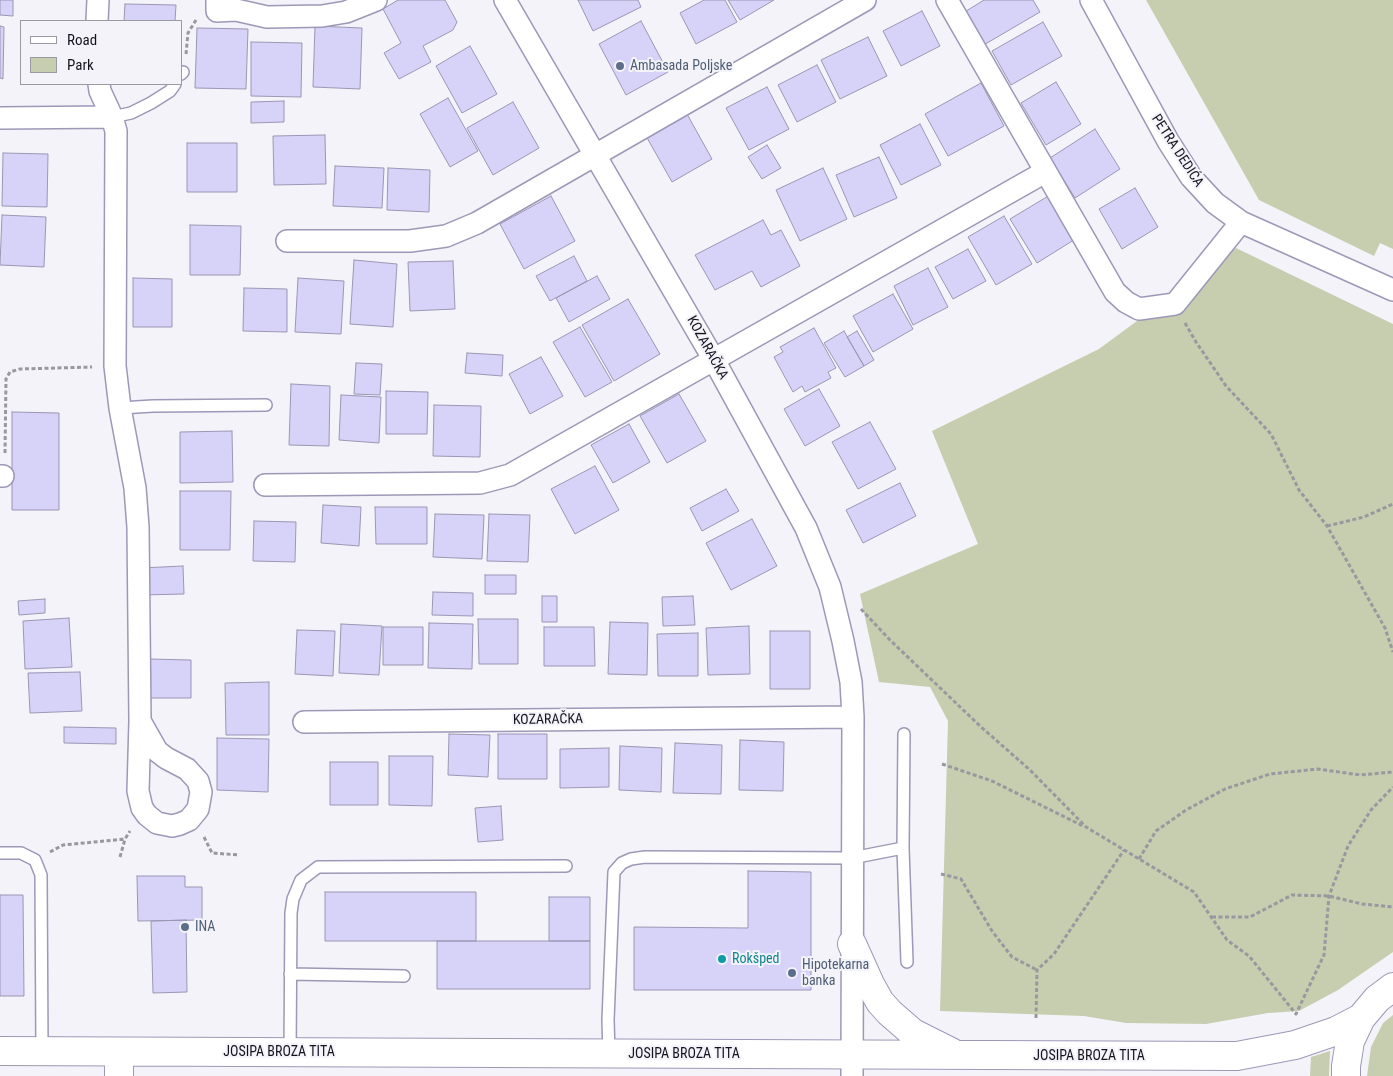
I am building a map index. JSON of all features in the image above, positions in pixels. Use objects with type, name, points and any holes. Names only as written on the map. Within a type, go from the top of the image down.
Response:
[{"type":"main road","points":[[852,944],[870,984],[880,1002],[890,1014],[913,1033],[932,1044],[960,1055]]},
{"type":"main road","points":[[1346,1076],[1350,1041],[1361,1018],[1377,999],[1393,987]]},
{"type":"main road","name":"JOSIPA BROZA TITA","points":[[0,1051],[42,1052],[119,1064],[290,1053],[609,1054],[852,1066],[960,1055],[1237,1056],[1295,1045],[1336,1031],[1361,1018]]},
{"type":"street","points":[[97,20],[98,0]]},
{"type":"street","points":[[217,6],[266,16],[322,16],[346,12],[376,0]]},
{"type":"street","name":"KOZARAČKA","points":[[505,0],[714,360],[806,528],[830,587],[844,641],[851,682],[853,717],[852,1066]]},
{"type":"street","points":[[286,240],[410,241],[446,236],[477,223],[597,156],[865,0]]},
{"type":"street","points":[[946,0],[1115,292],[1126,302],[1139,309],[1175,304],[1241,222]]},
{"type":"street","name":"PETRA DEDIĆA","points":[[1090,0],[1168,141],[1191,177],[1215,203],[1241,222],[1393,290]]},
{"type":"street","points":[[99,85],[116,131],[115,366],[120,408],[135,488],[138,528],[140,721],[138,791],[142,808],[157,823],[172,826],[180,824],[189,820],[200,803],[201,792],[198,781],[187,769],[157,751],[140,721]]},
{"type":"street","points":[[0,118],[112,117]]},
{"type":"street","points":[[265,485],[466,483],[494,480],[510,475],[1045,172]]},
{"type":"street","name":"KOZARAČKA","points":[[304,722],[853,717]]},
{"type":"lane","points":[[112,117],[131,113],[151,103],[170,91],[174,85]]},
{"type":"lane","points":[[120,408],[266,405]]},
{"type":"lane","points":[[904,734],[903,848],[907,962]]},
{"type":"lane","points":[[609,1054],[608,1020],[614,872],[622,863],[631,859],[645,857],[852,858],[903,848]]},
{"type":"lane","points":[[0,853],[22,853],[34,860],[41,875],[42,1052]]},
{"type":"lane","points":[[290,1053],[291,914],[293,898],[301,880],[318,868],[566,866]]},
{"type":"lane","points":[[290,974],[404,976]]},
{"type":"path","points":[[182,73],[188,33],[199,16],[217,6]]},
{"type":"path","points":[[1175,304],[1196,342],[1226,386],[1271,434],[1299,490],[1327,526],[1385,628],[1393,652]]},
{"type":"path","points":[[2,476],[6,379],[10,372],[20,369],[115,366]]},
{"type":"path","points":[[1327,526],[1364,517],[1393,504]]},
{"type":"path","points":[[855,603],[890,640],[980,726],[1030,770],[1086,827]]},
{"type":"path","points":[[942,764],[992,781],[1086,827],[1194,892],[1227,940],[1249,956],[1296,1014],[1324,956],[1329,896],[1348,846],[1371,810],[1393,787]]},
{"type":"path","points":[[1139,859],[1156,831],[1186,810],[1225,789],[1270,774],[1318,769],[1360,775],[1393,772]]},
{"type":"path","points":[[120,857],[125,839],[142,808]]},
{"type":"path","points":[[195,813],[212,853],[239,854]]},
{"type":"path","points":[[34,860],[63,845],[125,839]]},
{"type":"path","points":[[1036,1018],[1037,970],[1054,954],[1124,850]]},
{"type":"path","points":[[941,874],[961,879],[992,931],[1012,957],[1037,970]]},
{"type":"path","points":[[1212,917],[1250,917],[1292,894],[1329,896],[1362,904],[1393,907]]},
{"type":"green space","points":[[1146,0],[1393,0],[1393,249],[1380,243],[1374,256],[1259,200]]},
{"type":"green space","points":[[1236,248],[1393,324],[1393,952],[1338,990],[1299,1011],[1268,1013],[1206,1024],[1126,1023],[1084,1016],[940,1011],[948,721],[930,687],[879,682],[860,594],[978,544],[932,431],[1099,349]]},
{"type":"green space","points":[[1393,1015],[1393,1076],[1367,1076],[1371,1047],[1383,1023]]},
{"type":"green space","points":[[1330,1051],[1329,1076],[1310,1076],[1311,1057]]},
{"type":"building","points":[[0,0],[13,0],[13,16],[0,15]]},
{"type":"building","points":[[398,0],[445,0],[457,22],[453,30],[423,46],[431,62],[399,79],[384,53],[401,43],[383,9]]},
{"type":"building","points":[[578,0],[638,0],[641,7],[593,31]]},
{"type":"building","points":[[704,0],[725,0],[737,22],[696,44],[680,13]]},
{"type":"building","points":[[728,0],[774,0],[740,20]]},
{"type":"building","points":[[984,0],[1033,0],[1040,12],[982,46],[963,13]]},
{"type":"building","points":[[125,4],[176,5],[175,20],[124,20]]},
{"type":"building","points":[[922,11],[940,46],[901,66],[883,31]]},
{"type":"building","points":[[641,21],[668,72],[626,95],[599,44]]},
{"type":"building","points":[[1043,22],[1062,56],[1011,85],[992,51]]},
{"type":"building","points":[[0,26],[4,27],[3,79],[0,78]]},
{"type":"building","points":[[315,26],[362,28],[360,89],[313,87]]},
{"type":"building","points":[[197,28],[248,29],[246,89],[195,88]]},
{"type":"building","points":[[868,37],[887,76],[840,99],[821,60]]},
{"type":"building","points":[[251,42],[302,43],[301,97],[251,96]]},
{"type":"building","points":[[470,46],[497,94],[462,113],[436,66]]},
{"type":"building","points":[[817,65],[836,102],[797,122],[778,85]]},
{"type":"building","points":[[1056,82],[1081,124],[1046,145],[1021,103]]},
{"type":"building","points":[[981,83],[1004,126],[948,156],[925,114]]},
{"type":"building","points":[[767,87],[789,129],[749,150],[726,108]]},
{"type":"building","points":[[448,98],[478,151],[450,167],[420,114]]},
{"type":"building","points":[[284,101],[284,122],[251,123],[251,102]]},
{"type":"building","points":[[513,102],[539,148],[493,175],[467,128]]},
{"type":"building","points":[[687,114],[712,159],[672,182],[646,136]]},
{"type":"building","points":[[920,124],[941,165],[901,185],[880,145]]},
{"type":"building","points":[[1095,129],[1120,169],[1075,198],[1050,158]]},
{"type":"building","points":[[325,135],[326,184],[274,185],[273,136]]},
{"type":"building","points":[[187,143],[237,143],[237,192],[187,192]]},
{"type":"building","points":[[767,145],[781,168],[762,179],[748,157]]},
{"type":"building","points":[[3,153],[48,154],[47,207],[2,206]]},
{"type":"building","points":[[879,157],[897,198],[854,217],[836,175]]},
{"type":"building","points":[[335,166],[384,168],[382,208],[333,206]]},
{"type":"building","points":[[388,168],[430,170],[429,212],[387,210]]},
{"type":"building","points":[[823,168],[847,219],[800,241],[776,190]]},
{"type":"building","points":[[1135,188],[1158,227],[1122,249],[1099,209]]},
{"type":"building","points":[[1050,195],[1077,238],[1037,263],[1010,219]]},
{"type":"building","points":[[551,196],[575,241],[524,269],[500,224]]},
{"type":"building","points":[[2,215],[46,217],[44,267],[0,265]]},
{"type":"building","points":[[1004,216],[1032,264],[996,285],[968,237]]},
{"type":"building","points":[[763,220],[771,235],[781,230],[800,266],[761,287],[752,271],[715,290],[695,255]]},
{"type":"building","points":[[190,225],[241,226],[240,275],[190,275]]},
{"type":"building","points":[[968,249],[986,281],[953,299],[935,267]]},
{"type":"building","points":[[574,256],[587,281],[550,301],[536,276]]},
{"type":"building","points":[[354,260],[397,264],[393,327],[350,324]]},
{"type":"building","points":[[453,261],[455,309],[410,311],[408,262]]},
{"type":"building","points":[[928,268],[948,307],[913,325],[894,286]]},
{"type":"building","points":[[597,276],[610,299],[569,322],[556,298]]},
{"type":"building","points":[[133,278],[172,279],[172,327],[133,327]]},
{"type":"building","points":[[298,278],[344,281],[341,334],[295,332]]},
{"type":"building","points":[[244,288],[287,289],[287,332],[243,331]]},
{"type":"building","points":[[893,294],[913,329],[873,352],[853,316]]},
{"type":"building","points":[[628,299],[660,354],[614,381],[582,325]]},
{"type":"building","points":[[580,327],[612,382],[585,397],[553,342]]},
{"type":"building","points":[[814,328],[836,368],[828,372],[831,378],[805,392],[802,386],[793,392],[774,357],[783,352],[780,347]]},
{"type":"building","points":[[844,331],[864,366],[845,377],[824,343]]},
{"type":"building","points":[[857,331],[874,360],[864,366],[847,337]]},
{"type":"building","points":[[467,353],[503,355],[502,376],[465,373]]},
{"type":"building","points":[[541,357],[563,396],[530,414],[509,374]]},
{"type":"building","points":[[356,363],[382,364],[380,395],[354,394]]},
{"type":"building","points":[[291,384],[330,386],[329,446],[289,445]]},
{"type":"building","points":[[819,389],[840,426],[805,446],[784,409]]},
{"type":"building","points":[[386,391],[428,392],[427,434],[386,434]]},
{"type":"building","points":[[679,394],[706,441],[667,463],[640,416]]},
{"type":"building","points":[[341,395],[381,397],[379,443],[339,440]]},
{"type":"building","points":[[434,405],[481,406],[480,457],[433,456]]},
{"type":"building","points":[[12,412],[59,413],[59,510],[12,510]]},
{"type":"building","points":[[870,422],[896,469],[858,489],[832,442]]},
{"type":"building","points":[[629,424],[650,462],[613,483],[591,445]]},
{"type":"building","points":[[232,431],[233,482],[180,483],[180,432]]},
{"type":"building","points":[[595,466],[619,510],[575,534],[551,489]]},
{"type":"building","points":[[900,483],[916,516],[863,543],[846,510]]},
{"type":"building","points":[[726,489],[739,511],[702,531],[690,508]]},
{"type":"building","points":[[180,491],[231,491],[230,550],[180,550]]},
{"type":"building","points":[[323,505],[361,507],[359,546],[321,543]]},
{"type":"building","points":[[375,507],[427,507],[427,544],[376,544]]},
{"type":"building","points":[[435,514],[484,515],[482,559],[433,557]]},
{"type":"building","points":[[489,514],[530,515],[528,562],[487,561]]},
{"type":"building","points":[[752,519],[777,566],[731,590],[706,543]]},
{"type":"building","points":[[254,521],[296,522],[295,562],[253,561]]},
{"type":"building","points":[[183,566],[184,594],[142,595],[141,568]]},
{"type":"building","points":[[485,575],[516,575],[516,594],[485,594]]},
{"type":"building","points":[[433,592],[473,593],[473,616],[432,615]]},
{"type":"building","points":[[542,596],[557,596],[557,622],[542,622]]},
{"type":"building","points":[[693,596],[695,625],[663,626],[662,597]]},
{"type":"building","points":[[45,599],[45,613],[19,615],[18,601]]},
{"type":"building","points":[[69,618],[72,667],[25,669],[23,621]]},
{"type":"building","points":[[478,619],[518,619],[518,664],[479,664]]},
{"type":"building","points":[[610,622],[648,623],[647,675],[608,674]]},
{"type":"building","points":[[429,623],[473,624],[472,669],[428,668]]},
{"type":"building","points":[[341,624],[382,626],[379,675],[339,673]]},
{"type":"building","points":[[749,626],[750,674],[708,675],[706,628]]},
{"type":"building","points":[[383,627],[423,627],[423,665],[383,665]]},
{"type":"building","points":[[544,627],[594,627],[595,666],[544,666]]},
{"type":"building","points":[[297,630],[335,631],[333,676],[295,674]]},
{"type":"building","points":[[770,631],[810,631],[810,689],[770,689]]},
{"type":"building","points":[[698,633],[698,676],[658,676],[657,634]]},
{"type":"building","points":[[149,659],[191,660],[191,698],[149,698]]},
{"type":"building","points":[[80,672],[82,711],[30,713],[28,673]]},
{"type":"building","points":[[269,682],[269,735],[226,735],[225,683]]},
{"type":"building","points":[[64,727],[116,728],[116,744],[64,743]]},
{"type":"building","points":[[449,734],[490,735],[488,777],[448,775]]},
{"type":"building","points":[[498,734],[547,734],[547,779],[498,779]]},
{"type":"building","points":[[217,738],[269,739],[268,792],[217,790]]},
{"type":"building","points":[[740,740],[784,742],[783,791],[739,790]]},
{"type":"building","points":[[675,743],[722,745],[721,794],[673,793]]},
{"type":"building","points":[[620,746],[662,748],[661,792],[619,790]]},
{"type":"building","points":[[609,748],[609,787],[560,788],[560,749]]},
{"type":"building","points":[[389,756],[433,756],[432,806],[389,805]]},
{"type":"building","points":[[330,762],[378,762],[378,805],[330,805]]},
{"type":"building","points":[[501,806],[503,840],[478,842],[475,808]]},
{"type":"building","name":"Rokšped","points":[[748,871],[811,872],[811,990],[634,990],[634,927],[748,928]]},
{"type":"building","points":[[137,876],[185,876],[185,887],[202,887],[202,920],[138,921]]},
{"type":"building","points":[[325,892],[476,892],[476,941],[325,941]]},
{"type":"building","points":[[0,895],[23,895],[24,996],[0,996]]},
{"type":"building","points":[[549,897],[590,897],[590,941],[549,941]]},
{"type":"building","points":[[186,920],[187,992],[153,993],[151,921]]},
{"type":"building","points":[[437,941],[590,941],[590,989],[437,989]]},
{"type":"place","name":"Ambasada Poljske","points":[[620,66]]},
{"type":"place","name":"INA","points":[[185,927]]},
{"type":"place","name":"Rokšped","points":[[722,959]]},
{"type":"place","name":"Hipotekarna banka","points":[[792,973]]}]
